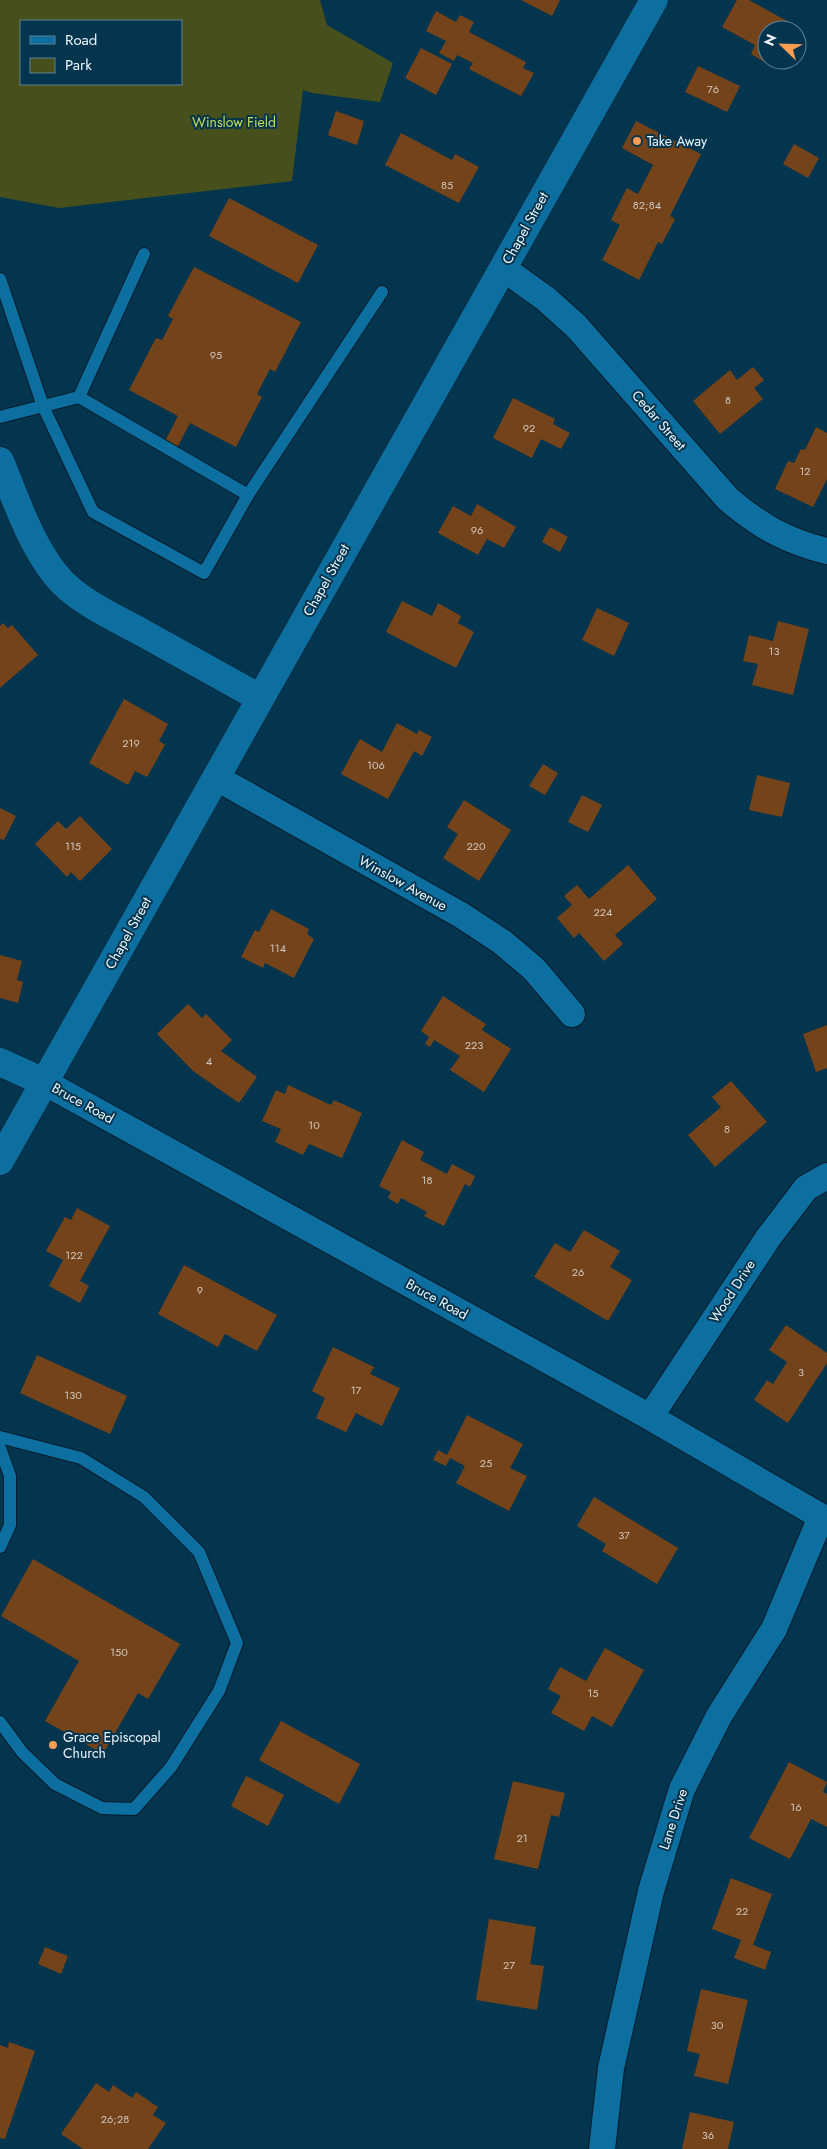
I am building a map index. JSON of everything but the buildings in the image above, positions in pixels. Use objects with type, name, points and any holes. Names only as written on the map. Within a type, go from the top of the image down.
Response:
[{"type":"main road","name":"Chapel Street","points":[[0,1161],[654,0]]},
{"type":"main road","points":[[0,461],[40,554],[56,576],[78,595],[105,612],[260,698]]},
{"type":"main road","points":[[0,1062],[44,1082]]},
{"type":"street","name":"Cedar Street","points":[[503,268],[546,299],[576,326],[728,498],[751,519],[779,534],[827,551]]},
{"type":"street","name":"Winslow Avenue","points":[[215,777],[461,916],[502,942],[534,969],[572,1014]]},
{"type":"street","name":"Bruce Road","points":[[44,1082],[650,1417],[824,1519]]},
{"type":"street","name":"Wood Drive","points":[[650,1417],[768,1238],[806,1188],[827,1176]]},
{"type":"street","name":"Lane Drive","points":[[602,2149],[613,2059],[651,1891],[682,1789],[719,1716],[774,1629],[824,1519]]},
{"type":"lane","points":[[79,397],[144,254]]},
{"type":"lane","points":[[0,278],[43,406],[93,512],[204,573],[248,495],[382,292]]},
{"type":"lane","points":[[0,417],[79,397],[248,495]]},
{"type":"lane","points":[[0,1437],[81,1458],[144,1497],[199,1552],[237,1643],[219,1691],[171,1767],[134,1809],[102,1808],[55,1784],[22,1752],[0,1722]]},
{"type":"lane","points":[[0,1448],[10,1476],[10,1525],[0,1547]]},
{"type":"green space","name":"Winslow Field","points":[[0,0],[320,0],[327,25],[393,63],[380,102],[312,93],[303,90],[292,181],[59,208],[0,197]]},
{"type":"place","name":"Take Away","points":[[637,141]]},
{"type":"place","name":"Grace Episcopal Church","points":[[53,1745]]}]
